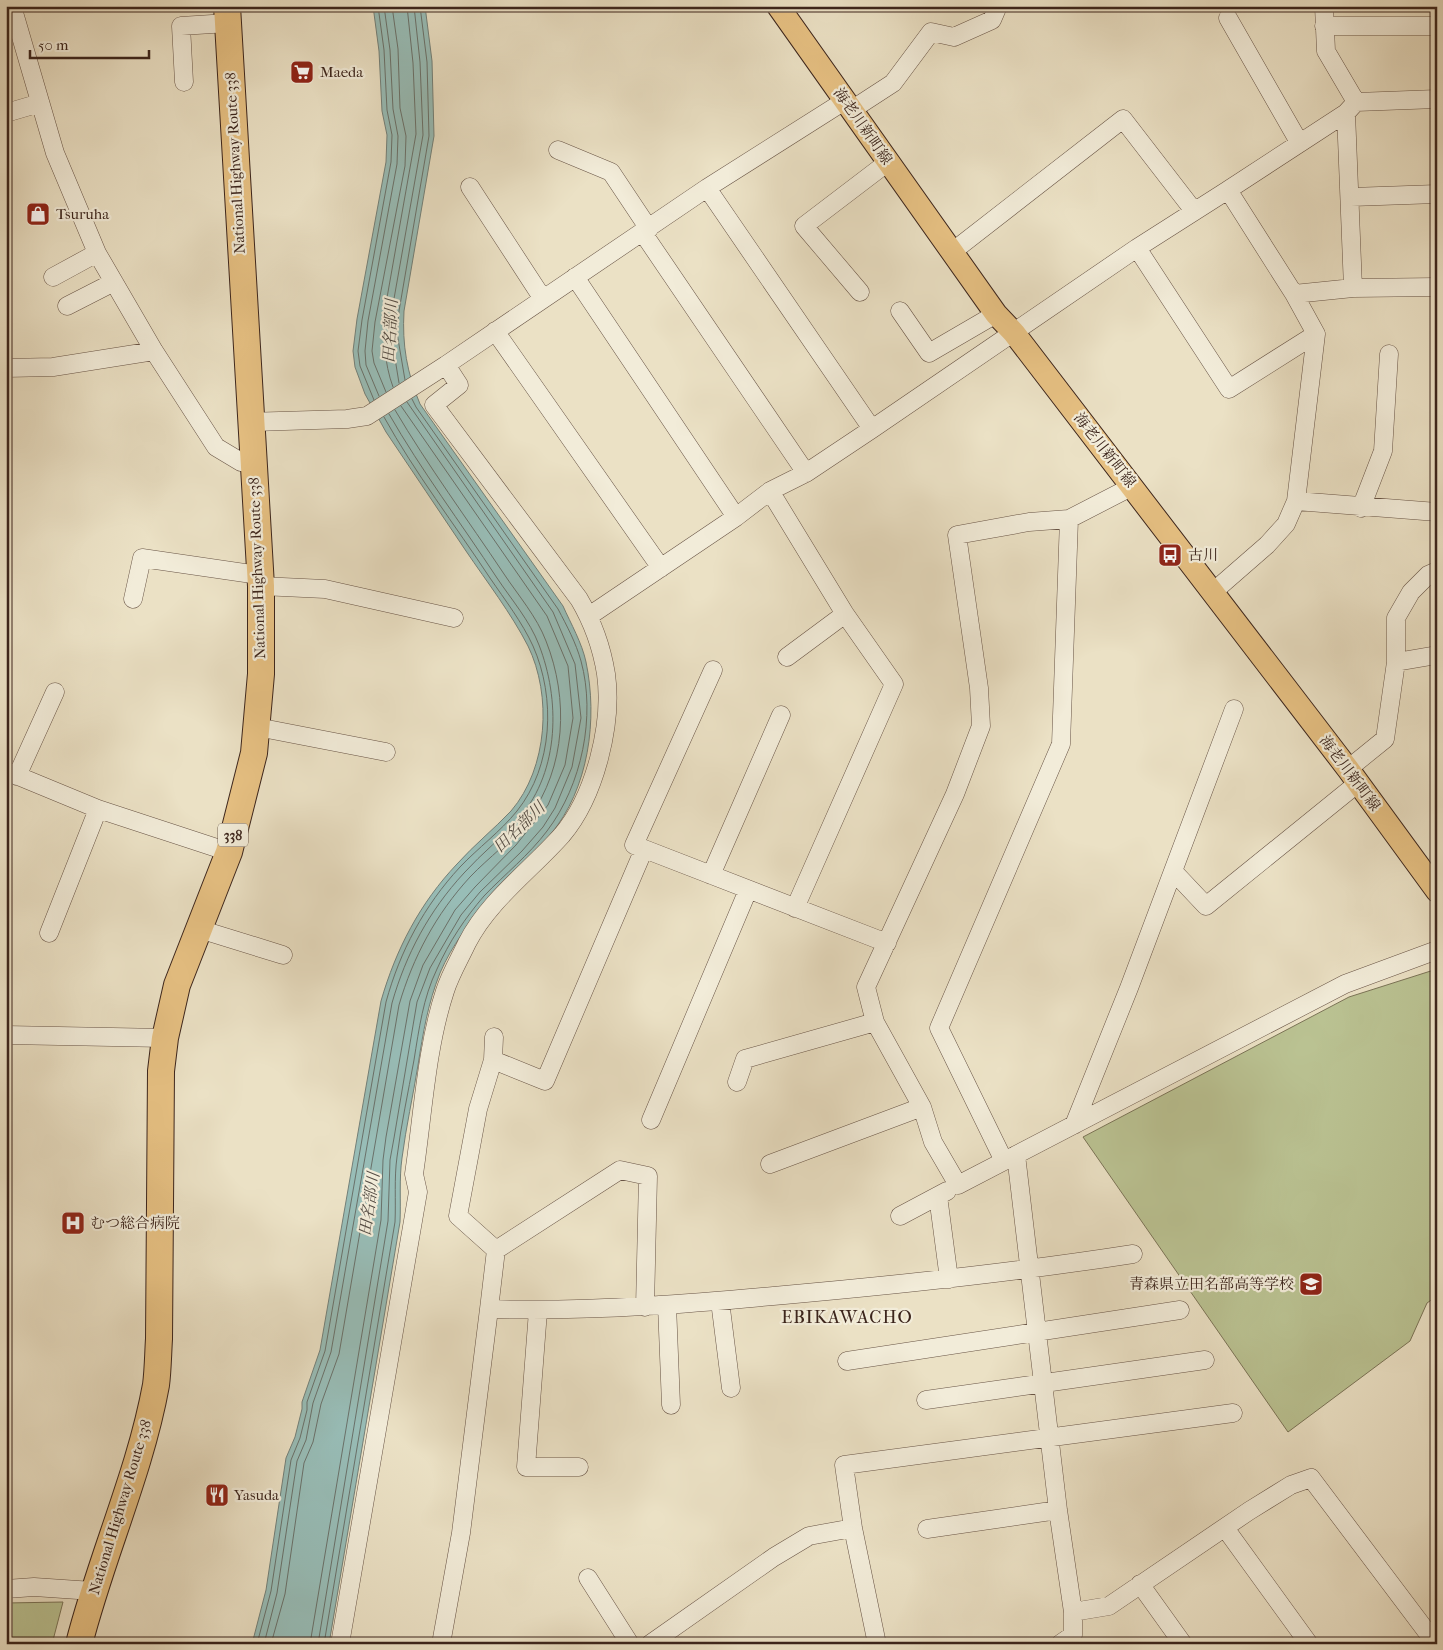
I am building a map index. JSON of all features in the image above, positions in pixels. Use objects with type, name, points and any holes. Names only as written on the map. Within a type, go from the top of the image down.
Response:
[{"type":"highway","name":"National Highway Route 338","points":[[79,1644],[93,1592],[138,1457],[156,1383],[159,1339],[161,1071],[165,1038],[177,985],[229,852],[254,752],[257,727],[261,674],[260,580],[227,14]]},
{"type":"main road","name":"海老川新町線","points":[[778,6],[996,314],[1014,333],[1133,486],[1353,776],[1437,891]]},
{"type":"street","points":[[12,6],[55,154],[97,252],[154,351],[216,447],[241,462],[253,463]]},
{"type":"street","points":[[250,422],[347,419],[367,416],[646,231],[707,188],[849,105],[893,83],[931,32],[954,38],[992,20],[998,6]]},
{"type":"street","points":[[1324,6],[1326,51],[1351,108],[1353,288]]},
{"type":"street","points":[[184,82],[181,26],[227,14]]},
{"type":"street","points":[[1228,18],[1299,142]]},
{"type":"street","points":[[1324,26],[1437,26]]},
{"type":"street","points":[[589,616],[736,518],[770,491],[806,473],[1137,248],[1351,108],[1437,99]]},
{"type":"street","points":[[6,114],[40,103]]},
{"type":"street","points":[[952,252],[1123,119],[1194,211]]},
{"type":"street","points":[[558,150],[611,172],[646,231],[806,473]]},
{"type":"street","points":[[860,292],[804,226],[888,162]]},
{"type":"street","points":[[470,187],[543,299]]},
{"type":"street","points":[[707,188],[872,429]]},
{"type":"street","points":[[1212,592],[1267,545],[1286,524],[1296,501],[1316,334],[1294,294],[1228,190]]},
{"type":"street","points":[[1351,197],[1437,194]]},
{"type":"street","points":[[1137,248],[1230,389],[1316,334]]},
{"type":"street","points":[[52,277],[97,252]]},
{"type":"street","points":[[575,277],[736,518]]},
{"type":"street","points":[[67,306],[114,282]]},
{"type":"street","points":[[1294,294],[1353,288],[1437,287]]},
{"type":"street","points":[[900,311],[929,353],[996,314]]},
{"type":"street","points":[[495,331],[661,568]]},
{"type":"street","points":[[6,368],[53,367],[154,351]]},
{"type":"street","points":[[1361,508],[1384,451],[1389,354]]},
{"type":"street","points":[[340,1644],[418,1192],[414,1174],[433,1043],[443,999],[468,941],[489,910],[563,833],[583,801],[596,770],[607,697],[606,673],[589,616],[579,599],[434,405],[459,385],[441,368]]},
{"type":"street","points":[[958,1185],[933,1142],[922,1107],[875,1022],[866,987],[955,794],[981,726],[979,688],[957,535],[1029,522],[1069,519],[1133,486]]},
{"type":"street","points":[[770,491],[845,614],[894,684],[795,908]]},
{"type":"street","points":[[1296,501],[1361,508],[1437,512]]},
{"type":"street","points":[[1060,1644],[1073,1636],[1073,1612],[1058,1510],[1051,1438],[1029,1270],[1010,1158],[939,1028],[1060,744],[1069,519]]},
{"type":"street","points":[[133,599],[142,558],[260,580],[325,588],[454,618]]},
{"type":"street","points":[[1173,871],[1206,906],[1353,776],[1385,739],[1396,662],[1396,618],[1410,592],[1428,575],[1437,571]]},
{"type":"street","points":[[787,657],[845,614]]},
{"type":"street","points":[[1396,662],[1437,655]]},
{"type":"street","points":[[712,670],[634,845],[887,943]]},
{"type":"street","points":[[55,692],[12,774],[98,809],[229,852]]},
{"type":"street","points":[[1074,1125],[1234,709]]},
{"type":"street","points":[[711,875],[781,715]]},
{"type":"street","points":[[257,727],[386,752]]},
{"type":"street","points":[[48,933],[98,809]]},
{"type":"street","points":[[493,1060],[545,1081],[644,849]]},
{"type":"street","points":[[651,1120],[748,890]]},
{"type":"street","points":[[199,930],[284,955]]},
{"type":"street","points":[[900,1216],[1345,984],[1437,950]]},
{"type":"street","points":[[736,1082],[745,1059],[875,1022]]},
{"type":"street","points":[[6,1034],[165,1038]]},
{"type":"street","points":[[494,1037],[493,1060],[478,1109],[458,1216],[496,1250]]},
{"type":"street","points":[[770,1164],[922,1107]]},
{"type":"street","points":[[496,1250],[620,1170],[648,1176],[645,1307]]},
{"type":"street","points":[[938,1196],[949,1280]]},
{"type":"street","points":[[441,1644],[461,1533],[496,1250]]},
{"type":"street","points":[[489,1309],[538,1311],[645,1307],[720,1301],[949,1280],[1133,1254]]},
{"type":"street","points":[[720,1301],[731,1388]]},
{"type":"street","points":[[667,1305],[672,1405]]},
{"type":"street","points":[[847,1360],[1180,1310]]},
{"type":"street","points":[[538,1311],[526,1467],[579,1468]]},
{"type":"street","points":[[926,1400],[1205,1360]]},
{"type":"street","points":[[877,1644],[853,1528],[844,1465],[1233,1413]]},
{"type":"street","points":[[1073,1612],[1110,1606],[1140,1584],[1291,1485],[1311,1478],[1436,1644]]},
{"type":"street","points":[[927,1529],[1058,1510]]},
{"type":"street","points":[[650,1644],[774,1557],[809,1536],[853,1528]]},
{"type":"street","points":[[1225,1528],[1309,1644]]},
{"type":"street","points":[[588,1578],[630,1644]]},
{"type":"street","points":[[1140,1584],[1183,1644]]},
{"type":"street","points":[[6,1589],[34,1587],[93,1592]]},
{"type":"green space","name":"青森県立田名部高等学校","points":[[1437,969],[1437,1296],[1427,1303],[1410,1341],[1288,1432],[1083,1137],[1349,997]]},
{"type":"green space","points":[[63,1602],[52,1644],[6,1644],[6,1603]]},
{"type":"water","name":"田名部川","points":[[373,6],[425,6],[432,61],[434,136],[404,311],[406,359],[412,381],[420,404],[563,606],[579,641],[586,662],[591,707],[590,730],[582,775],[574,797],[563,817],[550,835],[490,900],[462,934],[440,973],[432,996],[424,1030],[404,1146],[401,1174],[400,1222],[329,1644],[252,1644],[266,1590],[286,1458],[295,1437],[302,1402],[320,1350],[381,1001],[387,982],[402,945],[432,895],[464,857],[511,811],[523,794],[533,774],[539,753],[542,731],[543,708],[541,686],[536,665],[528,646],[506,610],[386,432],[365,394],[355,367],[353,351],[357,319],[386,162],[387,135],[382,111],[379,51]]},
{"type":"place","name":"Maeda","points":[[302,72]]},
{"type":"place","name":"Tsuruha","points":[[38,214]]},
{"type":"place","name":"古川","points":[[1170,555]]},
{"type":"place","name":"むつ総合病院","points":[[73,1223]]},
{"type":"place","name":"青森県立田名部高等学校","points":[[1311,1284]]},
{"type":"place","name":"Yasuda","points":[[217,1495]]},
{"type":"district","name":"EBIKAWACHO","points":[[847,1317]]}]
